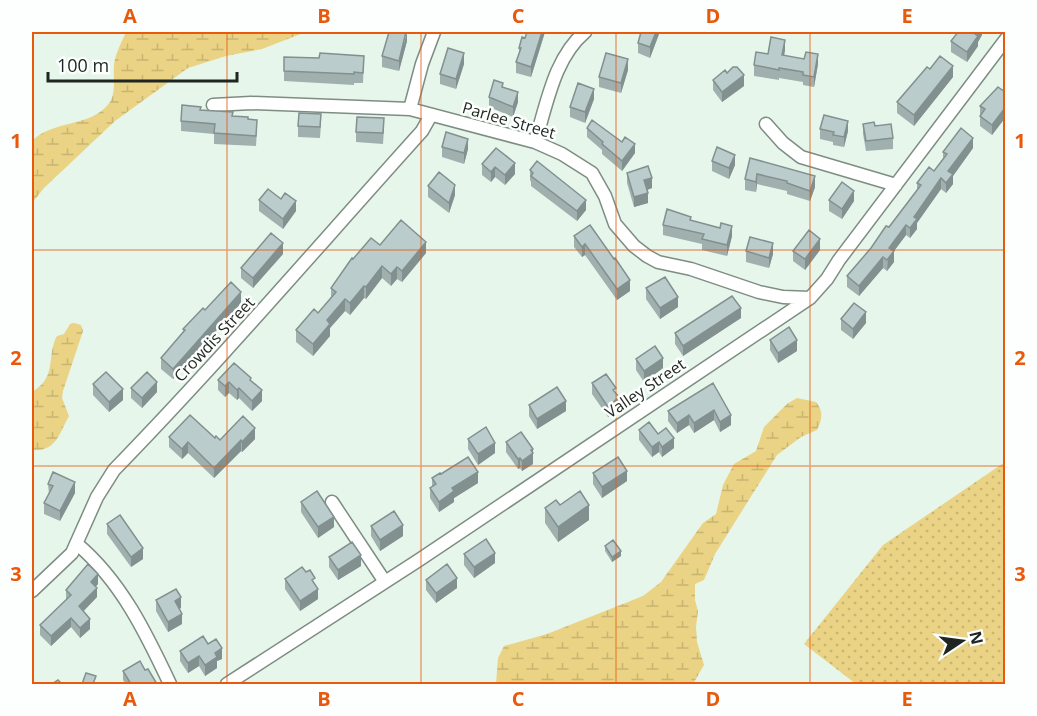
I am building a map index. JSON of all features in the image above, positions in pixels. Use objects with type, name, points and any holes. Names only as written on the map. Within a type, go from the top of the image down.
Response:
[{"type":"street","points":[[410,109],[422,64],[434,32]]},
{"type":"street","points":[[535,142],[563,58],[571,45],[585,32]]},
{"type":"street","name":"Valley Street","points":[[227,684],[385,582],[810,298],[827,279],[1005,39]]},
{"type":"street","name":"Parlee Street","points":[[213,105],[410,109],[535,142],[572,160],[592,173],[599,181],[615,224],[634,246],[647,256],[658,262],[691,269],[759,292],[783,297],[810,298]]},
{"type":"street","name":"Crowdis Street","points":[[32,591],[72,553],[97,497],[114,470],[272,301],[422,131],[431,115]]},
{"type":"street","points":[[766,124],[783,143],[801,157],[896,186]]},
{"type":"street","points":[[332,502],[385,582]]},
{"type":"street","points":[[77,544],[101,566],[125,597],[170,684]]},
{"type":"green space","points":[[134,32],[306,32],[262,49],[226,56],[188,68],[115,121],[44,188],[32,203],[32,141],[51,129],[93,116],[110,102],[118,49],[125,34]]},
{"type":"green space","points":[[70,324],[81,325],[83,331],[63,391],[62,398],[69,416],[52,445],[40,450],[32,450],[32,392],[45,380],[57,336],[64,334]]},
{"type":"green space","points":[[797,398],[816,402],[819,406],[821,416],[817,430],[801,437],[777,455],[715,554],[704,580],[695,584],[698,611],[697,642],[704,665],[693,684],[496,684],[498,658],[504,646],[547,634],[643,596],[661,582],[703,523],[716,514],[723,485],[734,464],[756,451],[764,427],[787,404]]},
{"type":"green space","points":[[1005,462],[1005,684],[856,684],[804,644],[883,545]]},
{"type":"building","points":[[389,32],[406,32],[399,61],[382,56]]},
{"type":"building","points":[[527,32],[542,32],[531,67],[516,62],[522,37],[525,38]]},
{"type":"building","points":[[641,32],[656,32],[650,47],[638,43]]},
{"type":"building","points":[[958,32],[978,32],[975,34],[978,36],[967,52],[951,41]]},
{"type":"building","points":[[771,37],[785,40],[782,55],[804,59],[806,52],[818,54],[814,77],[803,75],[803,72],[754,65],[756,52],[768,54]]},
{"type":"building","points":[[448,48],[464,53],[456,79],[440,74]]},
{"type":"building","points":[[320,53],[364,56],[363,73],[284,71],[284,57],[319,58]]},
{"type":"building","points":[[606,53],[628,59],[621,83],[599,77]]},
{"type":"building","points":[[940,56],[953,66],[914,115],[897,102],[927,67],[930,69]]},
{"type":"building","points":[[733,67],[737,67],[744,75],[722,92],[713,80],[725,70],[727,73]]},
{"type":"building","points":[[494,80],[503,83],[502,87],[518,92],[513,107],[489,97]]},
{"type":"building","points":[[578,83],[594,89],[585,112],[570,107]]},
{"type":"building","points":[[998,87],[1005,92],[1005,108],[992,125],[980,116],[985,109],[980,106]]},
{"type":"building","points":[[182,105],[201,107],[200,110],[233,112],[232,116],[257,120],[256,136],[214,133],[215,124],[181,121]]},
{"type":"building","points":[[299,113],[321,114],[320,127],[298,126]]},
{"type":"building","points":[[824,115],[848,121],[844,137],[820,129]]},
{"type":"building","points":[[357,117],[384,118],[383,133],[356,132]]},
{"type":"building","points":[[592,120],[622,142],[625,137],[635,144],[622,161],[587,128]]},
{"type":"building","points":[[874,122],[875,126],[891,124],[893,138],[866,141],[863,124]]},
{"type":"building","points":[[961,128],[973,138],[948,171],[953,174],[946,183],[941,178],[914,217],[917,219],[910,228],[906,225],[889,248],[894,251],[887,260],[883,257],[859,286],[847,276],[921,185],[917,183],[929,167],[934,171],[947,154],[943,152]]},
{"type":"building","points":[[446,132],[468,139],[464,153],[442,147]]},
{"type":"building","points":[[717,147],[735,155],[729,168],[712,161]]},
{"type":"building","points":[[496,148],[515,163],[505,175],[495,167],[491,172],[482,164]]},
{"type":"building","points":[[750,158],[815,176],[810,191],[787,183],[787,181],[757,174],[756,182],[745,179]]},
{"type":"building","points":[[537,161],[586,200],[577,211],[531,176],[533,173],[530,170]]},
{"type":"building","points":[[648,166],[652,178],[644,180],[648,193],[634,197],[627,173]]},
{"type":"building","points":[[439,172],[455,185],[449,203],[428,186]]},
{"type":"building","points":[[842,182],[854,191],[842,209],[829,200]]},
{"type":"building","points":[[268,189],[281,199],[285,193],[296,201],[283,219],[259,200]]},
{"type":"building","points":[[667,209],[691,217],[690,220],[720,228],[721,223],[732,226],[727,245],[702,239],[704,234],[663,225]]},
{"type":"building","points":[[401,220],[426,242],[402,271],[397,267],[391,274],[382,266],[350,303],[345,299],[327,320],[330,324],[313,344],[296,330],[314,309],[318,313],[336,292],[331,288],[352,258],[371,238],[380,245]]},
{"type":"building","points":[[590,225],[630,280],[617,289],[585,244],[582,247],[574,236]]},
{"type":"building","points":[[809,230],[820,239],[805,259],[793,251]]},
{"type":"building","points":[[271,233],[283,243],[253,278],[241,268]]},
{"type":"building","points":[[750,237],[773,243],[769,258],[746,251]]},
{"type":"building","points":[[665,277],[678,297],[660,308],[646,288]]},
{"type":"building","points":[[231,282],[241,292],[173,369],[161,358],[185,330],[183,329],[203,308],[205,310]]},
{"type":"building","points":[[732,296],[741,308],[683,346],[675,333]]},
{"type":"building","points":[[854,303],[866,312],[853,329],[841,319]]},
{"type":"building","points":[[789,327],[797,340],[778,353],[770,340]]},
{"type":"building","points":[[655,346],[663,358],[644,371],[636,359]]},
{"type":"building","points":[[234,363],[262,390],[252,401],[239,388],[237,390],[229,382],[225,386],[218,380]]},
{"type":"building","points":[[106,372],[123,389],[109,402],[93,384]]},
{"type":"building","points":[[147,372],[157,382],[142,398],[131,388]]},
{"type":"building","points":[[606,374],[616,388],[613,390],[619,397],[608,407],[592,383]]},
{"type":"building","points":[[713,383],[731,415],[720,422],[714,410],[694,423],[689,415],[677,423],[668,411]]},
{"type":"building","points":[[557,387],[566,401],[537,419],[529,405]]},
{"type":"building","points":[[190,415],[220,440],[243,416],[255,428],[214,468],[188,442],[182,449],[169,437]]},
{"type":"building","points":[[649,422],[658,434],[666,428],[674,438],[662,447],[659,442],[652,447],[639,430]]},
{"type":"building","points":[[486,427],[495,443],[478,454],[468,439]]},
{"type":"building","points":[[521,432],[533,449],[531,450],[533,453],[522,461],[506,442]]},
{"type":"building","points":[[468,457],[478,472],[452,488],[454,491],[439,502],[430,488],[436,484],[432,478]]},
{"type":"building","points":[[618,457],[627,471],[602,487],[593,473]]},
{"type":"building","points":[[53,472],[75,482],[60,511],[44,503],[53,486],[48,484]]},
{"type":"building","points":[[317,491],[334,517],[318,527],[301,502]]},
{"type":"building","points":[[580,491],[589,505],[558,527],[545,508],[556,500],[560,505]]},
{"type":"building","points":[[394,511],[403,525],[380,540],[371,526]]},
{"type":"building","points":[[120,515],[143,548],[131,557],[107,524]]},
{"type":"building","points":[[486,539],[495,553],[474,567],[464,554]]},
{"type":"building","points":[[613,540],[621,551],[612,557],[605,546]]},
{"type":"building","points":[[352,542],[361,555],[338,570],[329,557]]},
{"type":"building","points":[[88,564],[98,574],[91,582],[97,588],[79,606],[90,619],[80,628],[71,618],[51,636],[40,625],[71,595],[66,590]]},
{"type":"building","points":[[447,564],[457,578],[436,593],[426,580]]},
{"type":"building","points":[[302,567],[306,572],[310,570],[315,578],[312,580],[318,589],[300,601],[285,579]]},
{"type":"building","points":[[176,589],[181,597],[175,601],[182,614],[168,622],[156,600]]},
{"type":"building","points":[[203,636],[208,644],[216,639],[222,648],[215,653],[217,657],[205,665],[199,656],[188,663],[180,651]]},
{"type":"building","points":[[140,661],[157,684],[131,684],[123,671]]},
{"type":"building","points":[[86,673],[96,676],[93,684],[82,684]]}]
